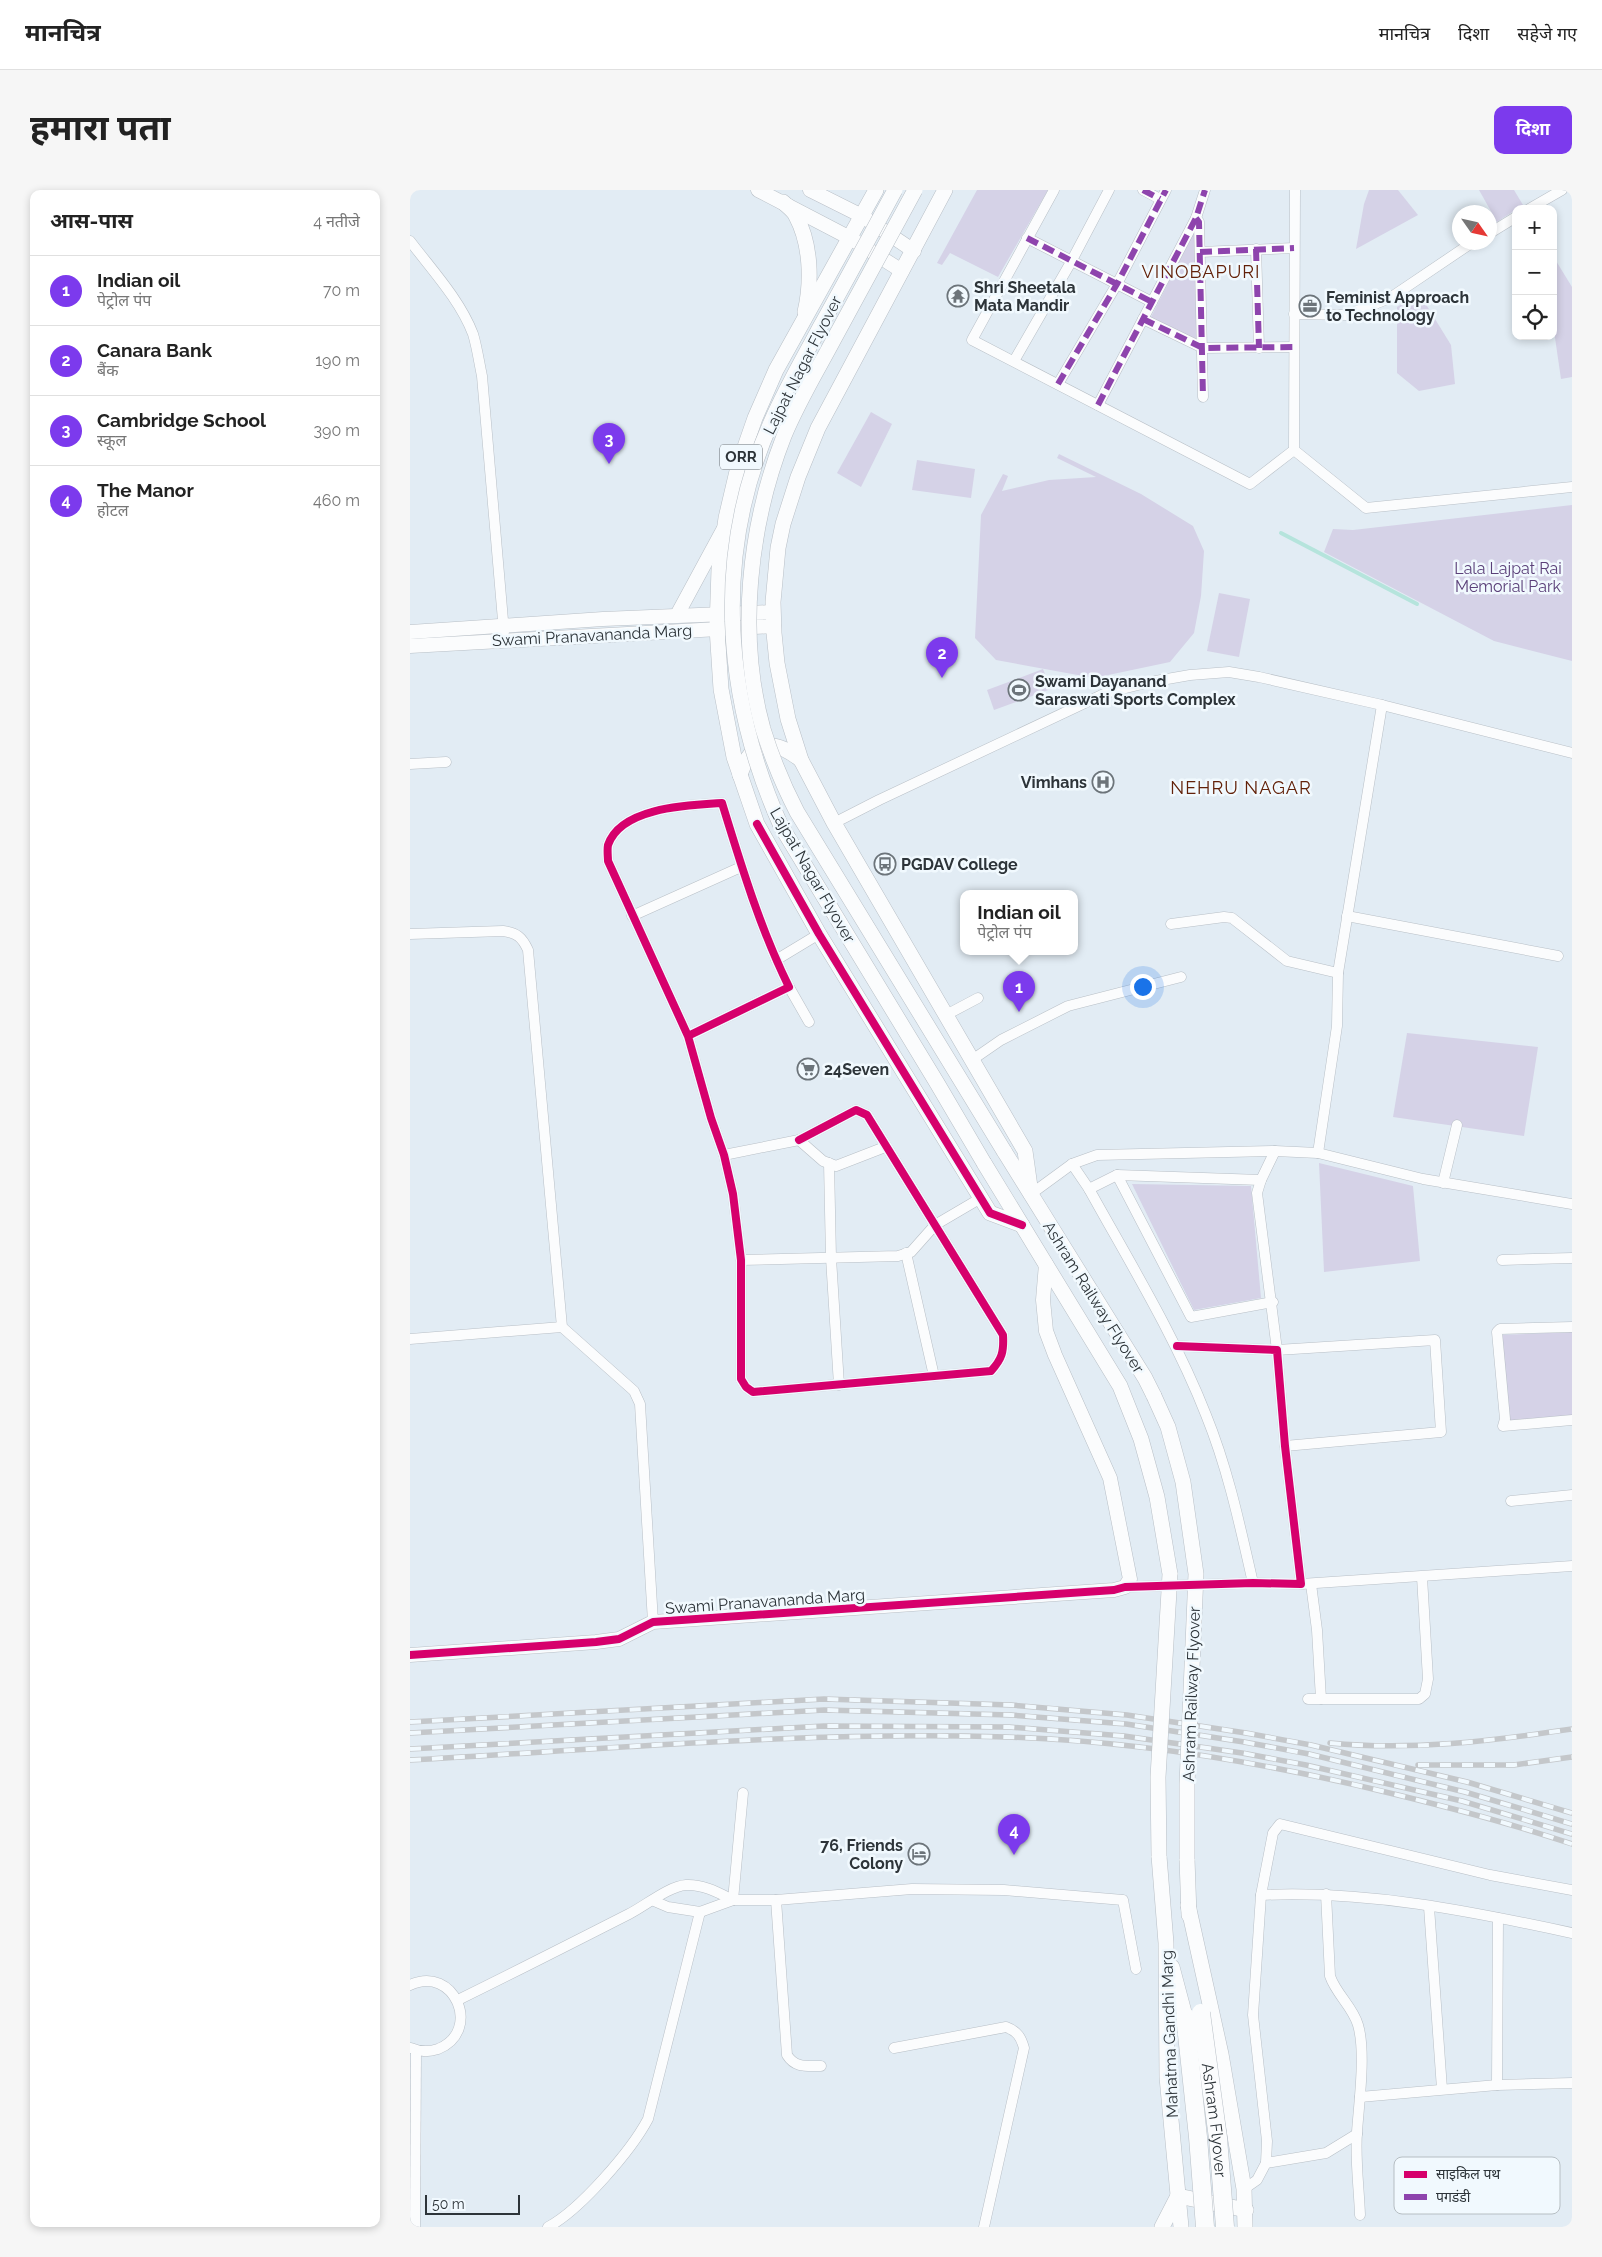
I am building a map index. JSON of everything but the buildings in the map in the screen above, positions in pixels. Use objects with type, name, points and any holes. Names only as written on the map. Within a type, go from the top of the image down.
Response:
[{"type":"highway","name":"Ashram Flyover","points":[[1193,2015],[1198,2137],[1205,2227]]},
{"type":"highway","name":"Ashram Flyover","points":[[1193,2015],[1218,2138],[1225,2227]]},
{"type":"main road","name":"ORR","points":[[876,190],[776,370],[755,418],[738,467],[725,527],[719,569],[717,621],[721,689],[740,775],[757,824],[819,934],[990,1213],[1022,1225]]},
{"type":"main road","name":"Lajpat Nagar Flyover","points":[[895,190],[786,391],[760,450],[742,512],[735,560],[732,608],[735,664],[748,736],[768,797],[781,826],[1022,1225]]},
{"type":"main road","name":"Lajpat Nagar Flyover","points":[[916,190],[799,404],[773,467],[763,500],[752,568],[750,601],[752,666],[761,719],[772,756],[797,812],[1031,1194]]},
{"type":"main road","points":[[945,190],[818,428],[798,477],[787,508],[778,548],[773,619],[777,663],[784,700],[795,745],[801,760],[834,824],[1025,1151],[1031,1194]]},
{"type":"main road","points":[[783,202],[796,215],[807,251],[809,288],[802,325]]},
{"type":"main road","points":[[740,775],[747,758],[760,747],[776,745],[801,760]]},
{"type":"main road","name":"Ashram Railway Flyover","points":[[1031,1194],[1145,1378],[1168,1427],[1182,1482],[1196,1563],[1187,1784],[1188,1905]]},
{"type":"main road","points":[[1022,1225],[1046,1264]]},
{"type":"main road","name":"Ashram Railway Flyover","points":[[1046,1264],[1120,1386],[1141,1438],[1157,1497],[1170,1574],[1158,1777],[1159,1856],[1166,1943]]},
{"type":"main road","name":"Mahatma Gandhi Marg","points":[[1188,1905],[1193,2015]]},
{"type":"main road","name":"Mahatma Gandhi Marg","points":[[1188,1905],[1221,2054],[1244,2189],[1246,2227]]},
{"type":"main road","name":"Mahatma Gandhi Marg","points":[[1166,1943],[1193,2015]]},
{"type":"main road","name":"Mahatma Gandhi Marg","points":[[1166,1943],[1167,2078],[1181,2227]]},
{"type":"main road","points":[[1162,2227],[1178,2196],[1246,2210],[1254,2227]]},
{"type":"street","points":[[758,190],[850,238],[902,270]]},
{"type":"street","points":[[810,190],[862,216],[914,251]]},
{"type":"street","points":[[1054,190],[972,340],[1250,484],[1294,450]]},
{"type":"street","points":[[1014,362],[1071,262],[1109,190]]},
{"type":"street","points":[[1143,190],[1160,199]]},
{"type":"street","points":[[1058,384],[1117,284],[1166,190]]},
{"type":"street","points":[[1098,405],[1196,218],[1204,190]]},
{"type":"street","points":[[1294,190],[1294,450]]},
{"type":"street","points":[[1536,205],[1562,190]]},
{"type":"street","points":[[1196,218],[1199,222],[1203,397]]},
{"type":"street","points":[[1497,229],[1512,219]]},
{"type":"street","points":[[1027,238],[1152,302]]},
{"type":"street","points":[[410,241],[456,304],[472,332],[478,352],[504,633]]},
{"type":"street","points":[[1200,252],[1294,248]]},
{"type":"street","points":[[1256,249],[1259,348]]},
{"type":"street","points":[[1294,314],[1347,314],[1390,298],[1461,250]]},
{"type":"street","points":[[1143,319],[1203,348],[1294,347]]},
{"type":"street","points":[[1294,450],[1366,508],[1572,487]]},
{"type":"street","points":[[677,615],[725,527]]},
{"type":"street","name":"Swami Pranavananda Marg","points":[[410,646],[602,619],[677,615],[717,621]]},
{"type":"street","points":[[602,619],[605,635]]},
{"type":"street","name":"Swami Pranavananda Marg","points":[[410,632],[605,635],[717,621],[773,619]]},
{"type":"street","points":[[834,824],[879,800],[1106,693],[1150,682],[1190,675],[1229,672],[1259,677],[1382,705],[1572,753]]},
{"type":"street","points":[[1318,1153],[1338,1026],[1338,973],[1382,705]]},
{"type":"street","points":[[410,764],[446,762]]},
{"type":"street","points":[[724,1155],[799,1140],[856,1110],[867,1115],[874,1124],[885,1147],[1003,1335],[1004,1349],[1002,1359],[991,1371],[753,1392],[746,1387],[741,1379],[742,1260],[733,1194],[724,1155],[711,1118],[688,1036],[608,861],[608,846],[627,822],[654,812],[697,804],[722,803],[741,867],[776,960],[809,1022]]},
{"type":"street","points":[[632,916],[741,867]]},
{"type":"street","points":[[1348,916],[1558,956]]},
{"type":"street","points":[[1171,924],[1224,917],[1232,918],[1287,961],[1338,973]]},
{"type":"street","points":[[410,934],[503,931],[515,933],[524,939],[528,950],[562,1327],[634,1391],[640,1404],[653,1622]]},
{"type":"street","points":[[776,960],[819,934]]},
{"type":"street","points":[[972,1060],[1001,1040],[1068,1006],[1181,976]]},
{"type":"street","points":[[688,1036],[789,987]]},
{"type":"street","points":[[946,1015],[978,998]]},
{"type":"street","points":[[1443,1183],[1456,1125]]},
{"type":"street","points":[[799,1140],[818,1158],[836,1166],[843,1165],[885,1147]]},
{"type":"street","points":[[1276,1151],[1261,1180],[1258,1192],[1273,1302],[1285,1446],[1306,1584],[1317,1630],[1321,1699]]},
{"type":"street","points":[[1031,1194],[1072,1164],[1097,1155],[1276,1151],[1318,1153],[1443,1183],[1572,1204]]},
{"type":"street","points":[[829,1163],[831,1258],[839,1385]]},
{"type":"street","points":[[1072,1164],[1089,1189],[1177,1346],[1206,1415],[1225,1467],[1253,1583]]},
{"type":"street","points":[[1089,1189],[1117,1175],[1261,1180]]},
{"type":"street","points":[[1117,1175],[1191,1317],[1273,1302]]},
{"type":"street","points":[[742,1260],[898,1256],[911,1252],[935,1225],[981,1198]]},
{"type":"street","points":[[906,1253],[934,1376]]},
{"type":"street","points":[[1502,1260],[1572,1258]]},
{"type":"street","points":[[1046,1264],[1043,1300],[1046,1332],[1110,1478],[1130,1578],[1125,1587]]},
{"type":"street","points":[[410,1339],[562,1327]]},
{"type":"street","points":[[1572,1327],[1500,1329],[1497,1332],[1505,1419],[1503,1426],[1572,1420]]},
{"type":"street","points":[[1177,1346],[1277,1350],[1435,1340],[1441,1432],[1285,1446]]},
{"type":"street","points":[[1511,1501],[1572,1495]]},
{"type":"street","points":[[1125,1587],[1253,1583],[1306,1584],[1572,1566]]},
{"type":"street","points":[[1308,1699],[1419,1698],[1425,1694],[1428,1678],[1422,1577]]},
{"type":"street","name":"Swami Pranavananda Marg","points":[[410,1655],[619,1639],[653,1622],[1114,1590],[1125,1587]]},
{"type":"street","points":[[733,1900],[743,1793]]},
{"type":"street","points":[[1244,2189],[1257,2180],[1266,2163],[1267,2141],[1253,2015],[1261,1895],[1273,1832],[1280,1824],[1490,1875],[1572,1890]]},
{"type":"street","points":[[458,2000],[654,1901],[674,1888],[686,1885],[714,1890],[733,1900]]},
{"type":"street","points":[[654,1901],[668,1907],[700,1912],[733,1900],[776,1900],[912,1889],[1004,1890],[1123,1900],[1136,1969]]},
{"type":"street","points":[[1261,1895],[1326,1894],[1359,1896],[1498,1918],[1572,1933]]},
{"type":"street","points":[[1326,1894],[1330,1976],[1334,1987],[1358,2023],[1360,2035],[1360,2097],[1357,2134],[1360,2215]]},
{"type":"street","points":[[776,1900],[787,2055],[792,2064],[821,2066]]},
{"type":"street","points":[[1429,1907],[1442,2089]]},
{"type":"street","points":[[548,2227],[572,2210],[621,2159],[638,2138],[648,2120],[700,1912]]},
{"type":"street","points":[[1497,2085],[1498,1918]]},
{"type":"street","points":[[410,1985],[424,1981],[436,1982],[445,1987],[458,2000],[460,2023],[453,2038],[437,2049],[413,2049],[415,2227]]},
{"type":"street","points":[[894,2048],[1006,2027],[1015,2030],[1021,2038],[1024,2048],[984,2227]]},
{"type":"street","points":[[1360,2097],[1497,2085],[1572,2083]]},
{"type":"street","points":[[1266,2163],[1326,2153],[1357,2134]]},
{"type":"green space","points":[[977,190],[1048,190],[998,277],[950,253],[942,265],[937,263]]},
{"type":"green space","points":[[1369,190],[1398,190],[1418,215],[1356,249],[1364,204]]},
{"type":"green space","points":[[1479,190],[1514,190],[1523,205],[1512,205],[1512,212],[1497,222],[1497,205],[1487,205]]},
{"type":"green space","points":[[1196,228],[1198,342],[1151,317]]},
{"type":"green space","points":[[1557,263],[1572,287],[1572,377],[1561,379],[1555,340],[1557,340]]},
{"type":"green space","points":[[1419,293],[1451,345],[1455,384],[1419,391],[1397,373],[1397,307]]},
{"type":"green space","points":[[871,412],[892,424],[861,487],[837,473]]},
{"type":"green space","points":[[1059,454],[1141,494],[1193,526],[1204,551],[1201,596],[1194,633],[1170,662],[1094,678],[996,660],[975,638],[981,515],[1003,474],[1008,476],[1002,491],[1049,480],[1096,477],[1057,458]]},
{"type":"green space","points":[[917,460],[975,469],[971,498],[912,490]]},
{"type":"green space","name":"Lala Lajpat Rai Memorial Park","points":[[1572,505],[1572,661],[1494,641],[1324,552],[1333,529],[1353,530]]},
{"type":"green space","points":[[1219,593],[1250,599],[1239,657],[1207,651]]},
{"type":"green space","name":"Swami Dayanand Saraswati Sports Complex","points":[[1043,669],[1051,689],[994,710],[987,690]]},
{"type":"green space","points":[[1407,1033],[1538,1047],[1524,1136],[1393,1117]]},
{"type":"green space","points":[[1319,1163],[1413,1186],[1420,1261],[1324,1272]]},
{"type":"green space","points":[[1132,1184],[1251,1186],[1261,1298],[1194,1310]]},
{"type":"green space","points":[[1572,1332],[1572,1418],[1508,1426],[1499,1335]]},
{"type":"waterway","points":[[1281,533],[1417,604]]},
{"type":"railway","points":[[410,1722],[824,1699],[1011,1705],[1127,1715],[1311,1745],[1467,1782],[1572,1813]]},
{"type":"railway","points":[[410,1733],[824,1710],[1011,1715],[1126,1724],[1309,1754],[1465,1792],[1572,1824]]},
{"type":"railway","points":[[410,1749],[824,1726],[1009,1727],[1124,1736],[1242,1753],[1306,1765],[1462,1801],[1572,1834]]},
{"type":"railway","points":[[1330,1743],[1391,1746],[1451,1744],[1572,1729]]},
{"type":"railway","points":[[410,1760],[782,1739],[931,1736],[1056,1739],[1156,1749],[1255,1764],[1353,1784],[1445,1807],[1509,1824],[1572,1844]]},
{"type":"railway","points":[[1418,1765],[1514,1765],[1572,1757]]},
{"type":"marked path","points":[[1143,190],[1160,199]]},
{"type":"marked path","points":[[1058,384],[1117,284],[1166,190]]},
{"type":"marked path","points":[[1098,405],[1196,218],[1205,190]]},
{"type":"marked path","points":[[1196,218],[1199,222],[1203,397]]},
{"type":"marked path","points":[[1027,238],[1152,302]]},
{"type":"marked path","points":[[1200,252],[1294,248]]},
{"type":"marked path","points":[[1256,249],[1259,348]]},
{"type":"marked path","points":[[1143,319],[1203,348],[1294,347]]},
{"type":"cycle path","points":[[688,1036],[789,987],[760,919],[722,803],[658,810],[627,823],[615,832],[608,845],[608,861],[688,1036],[711,1118],[724,1155],[733,1194],[741,1260],[741,1379],[746,1387],[753,1392],[991,1371],[1002,1355],[1003,1335],[867,1115],[856,1110],[799,1140]]},
{"type":"cycle path","points":[[757,824],[819,934],[990,1213],[1022,1225]]},
{"type":"cycle path","points":[[410,1655],[619,1639],[653,1622],[1114,1590],[1125,1587],[1253,1583],[1301,1584],[1285,1446],[1277,1350],[1177,1346]]},
{"type":"place","name":"Shri Sheetala Mata Mandir","points":[[958,296]]},
{"type":"place","name":"Feminist Approach to Technology","points":[[1310,306]]},
{"type":"place","name":"Cambridge School","points":[[609,464]]},
{"type":"place","name":"Canara Bank","points":[[942,678]]},
{"type":"place","name":"Swami Dayanand Saraswati Sports Complex","points":[[1019,690]]},
{"type":"place","name":"Vimhans","points":[[1103,782]]},
{"type":"place","name":"PGDAV College","points":[[885,864]]},
{"type":"place","name":"Indian oil","points":[[1019,1012]]},
{"type":"place","name":"24Seven","points":[[808,1069]]},
{"type":"place","name":"76, Friends Colony","points":[[919,1854]]},
{"type":"place","name":"The Manor","points":[[1014,1855]]},
{"type":"district","name":"VINOBAPURI","points":[[1201,272]]},
{"type":"district","name":"NEHRU NAGAR","points":[[1241,788]]}]
